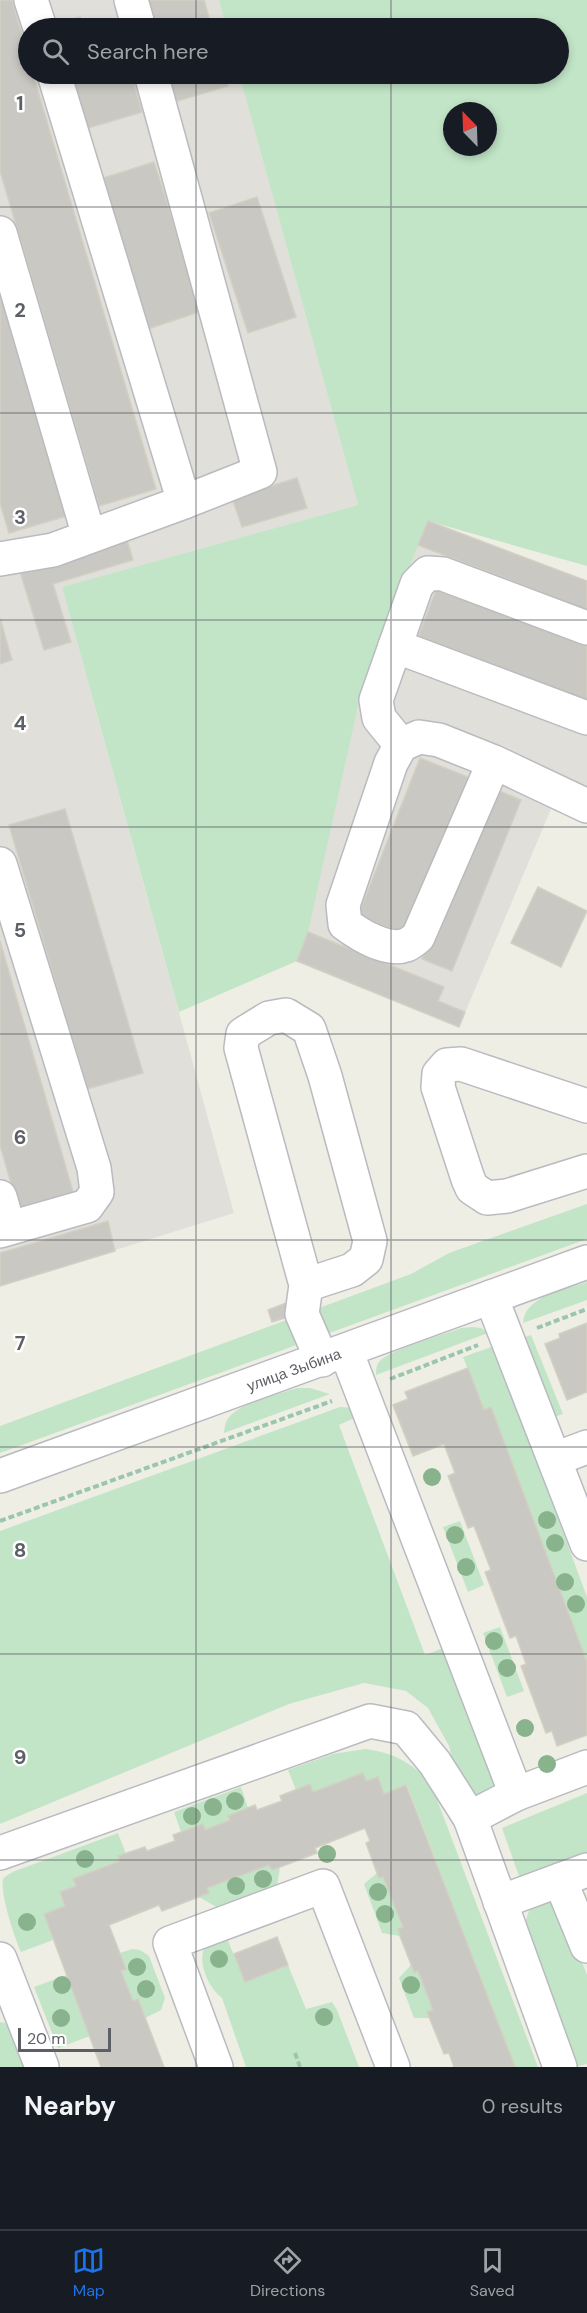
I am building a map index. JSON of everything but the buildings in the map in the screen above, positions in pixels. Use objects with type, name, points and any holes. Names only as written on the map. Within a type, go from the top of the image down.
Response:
[{"type":"street","points":[[31,0],[37,18]]},
{"type":"street","points":[[132,0],[136,18]]},
{"type":"street","points":[[57,84],[184,502]]},
{"type":"street","points":[[0,558],[53,550],[260,472],[155,84]]},
{"type":"street","points":[[0,233],[89,536]]},
{"type":"street","points":[[401,745],[379,718],[376,700],[417,584],[428,573],[443,574],[587,628]]},
{"type":"street","points":[[395,646],[587,718]]},
{"type":"street","points":[[494,762],[418,937],[408,945],[393,947],[360,935],[345,924],[343,906],[391,763],[401,745],[419,737],[439,740],[494,762],[587,806]]},
{"type":"street","points":[[0,864],[94,1168],[97,1192],[87,1206],[4,1229],[0,1197]]},
{"type":"street","points":[[306,1285],[352,1270],[366,1259],[370,1241],[325,1076],[309,1029],[286,1015],[269,1018],[243,1034],[241,1048],[306,1285],[302,1314],[361,1390],[516,1794]]},
{"type":"street","points":[[587,1106],[461,1064],[447,1065],[439,1074],[438,1087],[468,1179],[472,1188],[487,1198],[507,1196],[587,1171]]},
{"type":"street","name":"улица Зыбина","points":[[0,1476],[587,1262]]},
{"type":"street","points":[[491,1297],[587,1544]]},
{"type":"street","points":[[555,1460],[587,1447]]},
{"type":"street","points":[[0,1853],[370,1721],[406,1728],[435,1762],[470,1818],[560,2067]]},
{"type":"street","points":[[470,1818],[516,1794],[587,1767]]},
{"type":"street","points":[[500,1902],[574,1875],[587,1946]]},
{"type":"street","points":[[216,2067],[170,1943],[323,1886],[393,2067]]},
{"type":"street","points":[[0,1959],[8,2000],[42,2067]]},
{"type":"path","points":[[0,1521],[587,1309]]},
{"type":"path","points":[[295,2053],[300,2067]]},
{"type":"shaded area","points":[[0,0],[219,0],[224,18],[18,18],[18,84],[242,84],[358,505],[62,587],[234,1213],[0,1286]]},
{"type":"shaded area","points":[[428,521],[587,581],[587,824],[551,809],[459,1027],[297,961],[363,683]]},
{"type":"green space","points":[[219,0],[587,0],[587,566],[428,521],[363,683],[308,932],[297,961],[179,1012],[62,587],[358,505],[242,84],[569,84],[569,18],[224,18]]},
{"type":"green space","points":[[587,1204],[587,1239],[0,1453],[0,1426],[411,1274],[449,1253]]},
{"type":"green space","points":[[587,1282],[587,1300],[523,1323],[525,1314],[539,1300]]},
{"type":"green space","points":[[461,1328],[481,1328],[488,1333],[376,1375],[377,1366],[386,1356]]},
{"type":"green space","points":[[531,1335],[563,1414],[551,1418],[520,1339]]},
{"type":"green space","points":[[494,1346],[587,1597],[587,1662],[491,1407],[484,1410],[463,1357]]},
{"type":"green space","points":[[297,1388],[310,1388],[330,1394],[224,1433],[227,1420],[236,1411],[262,1399]]},
{"type":"green space","points":[[340,1407],[354,1408],[359,1416],[339,1425],[425,1655],[446,1647],[500,1790],[470,1801],[456,1774],[449,1746],[428,1708],[406,1691],[364,1683],[289,1704],[0,1824],[0,1531]]},
{"type":"green space","points":[[460,1521],[484,1585],[468,1592],[443,1527]]},
{"type":"green space","points":[[500,1627],[524,1691],[507,1697],[483,1633]]},
{"type":"green space","points":[[365,1749],[400,1759],[430,1781],[538,2067],[515,2067],[407,1785],[384,1794],[378,1777],[366,1781],[362,1773],[313,1792],[296,1790],[288,1770],[333,1754]]},
{"type":"green space","points":[[241,1787],[248,1808],[229,1815],[230,1820],[205,1830],[203,1824],[181,1832],[174,1812]]},
{"type":"green space","points":[[587,1793],[587,1854],[520,1879],[502,1828]]},
{"type":"green space","points":[[118,1833],[126,1854],[118,1856],[120,1861],[74,1879],[76,1886],[65,1906],[44,1914],[53,1940],[21,1952],[11,1926],[3,1879],[15,1871]]},
{"type":"green space","points":[[269,1865],[272,1870],[280,1867],[277,1886],[218,1908],[199,1897],[209,1893],[207,1888]]},
{"type":"green space","points":[[377,1873],[379,1878],[383,1877],[403,1927],[398,1929],[400,1936],[382,1933],[364,1884]]},
{"type":"green space","points":[[548,1902],[556,1914],[564,1917],[587,1975],[587,2064],[574,2067],[523,1928],[530,1908]]},
{"type":"green space","points":[[226,1936],[245,1982],[288,1965],[306,2009],[332,2002],[359,2067],[246,2067],[222,1998],[212,1988],[203,1968],[204,1948]]},
{"type":"green space","points":[[132,1949],[140,1950],[149,1956],[165,1998],[161,2010],[145,2018],[139,2000],[133,2001],[121,1971],[126,1969],[120,1953]]},
{"type":"green space","points":[[411,1965],[414,1972],[418,1971],[433,2010],[428,2012],[430,2018],[414,2018],[399,1978]]},
{"type":"green space","points":[[67,1975],[90,2036],[58,2048],[34,1987]]},
{"type":"green space","points":[[0,2022],[5,2023],[13,2034],[24,2067],[0,2067]]}]
